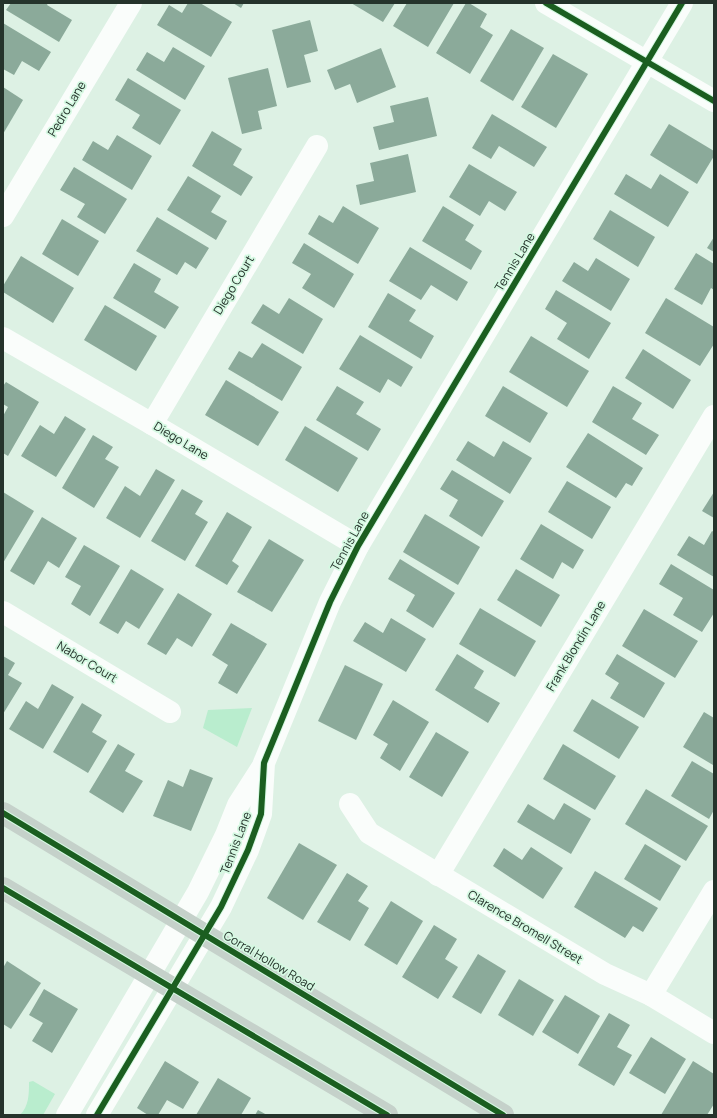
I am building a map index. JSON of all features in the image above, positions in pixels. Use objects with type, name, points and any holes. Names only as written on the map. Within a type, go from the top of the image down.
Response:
[{"type":"main road","name":"Corral Hollow Road","points":[[3,813],[503,1115]]},
{"type":"main road","points":[[3,888],[386,1115]]},
{"type":"street","name":"Pedro Lane","points":[[3,216],[131,3]]},
{"type":"street","points":[[546,3],[714,101]]},
{"type":"street","name":"Tennis Lane","points":[[97,1115],[221,907],[248,850],[261,814],[264,763],[330,602],[358,546],[682,3]]},
{"type":"street","name":"Diego Court","points":[[152,424],[317,146]]},
{"type":"street","name":"Diego Lane","points":[[3,338],[358,546]]},
{"type":"street","name":"Frank Blondin Lane","points":[[438,875],[714,416]]},
{"type":"street","name":"Nabor Court","points":[[3,612],[170,712]]},
{"type":"street","points":[[66,1115],[182,921],[209,871],[238,805],[264,763]]},
{"type":"street","name":"Clarence Bromell Street","points":[[350,804],[369,833],[605,974],[651,995],[714,1033]]},
{"type":"street","points":[[651,995],[714,891]]},
{"type":"green space","points":[[252,708],[237,747],[203,728],[208,710]]},
{"type":"green space","points":[[33,1081],[55,1094],[43,1115],[20,1115],[27,1104],[29,1082]]},
{"type":"building","points":[[11,3],[48,3],[47,5],[72,20],[59,42],[6,10]]},
{"type":"building","points":[[188,3],[200,3],[232,22],[211,57],[157,25],[169,5],[182,13]]},
{"type":"building","points":[[233,3],[244,3],[241,8]]},
{"type":"building","points":[[351,3],[395,3],[383,22]]},
{"type":"building","points":[[407,3],[454,3],[428,47],[393,26]]},
{"type":"building","points":[[466,3],[469,3],[487,14],[480,27],[493,35],[470,74],[436,53]]},
{"type":"building","points":[[310,20],[318,51],[304,55],[311,82],[287,88],[272,30]]},
{"type":"building","points":[[3,23],[51,52],[39,71],[22,61],[14,75],[3,69]]},
{"type":"building","points":[[511,29],[544,48],[513,101],[480,81]]},
{"type":"building","points":[[173,47],[205,66],[185,100],[136,70],[147,52],[164,62]]},
{"type":"building","points":[[381,48],[396,87],[357,103],[350,84],[335,90],[327,70]]},
{"type":"building","points":[[553,54],[588,74],[556,128],[521,107]]},
{"type":"building","points":[[268,68],[277,106],[258,111],[262,129],[242,134],[228,78]]},
{"type":"building","points":[[128,78],[181,110],[160,145],[132,128],[140,115],[115,100]]},
{"type":"building","points":[[3,87],[23,100],[3,134]]},
{"type":"building","points":[[428,97],[437,136],[379,150],[373,127],[394,122],[390,106]]},
{"type":"building","points":[[492,114],[547,147],[534,167],[499,146],[491,159],[472,148]]},
{"type":"building","points":[[669,124],[714,151],[714,156],[697,184],[650,155]]},
{"type":"building","points":[[212,131],[242,149],[233,165],[253,177],[241,196],[192,166]]},
{"type":"building","points":[[117,135],[152,156],[132,190],[82,160],[93,141],[108,150]]},
{"type":"building","points":[[408,154],[416,192],[360,205],[356,185],[374,181],[370,163]]},
{"type":"building","points":[[469,164],[517,192],[505,211],[489,201],[480,216],[449,197]]},
{"type":"building","points":[[74,167],[127,199],[105,234],[77,217],[85,204],[60,190]]},
{"type":"building","points":[[626,174],[651,189],[660,174],[689,192],[668,227],[614,194]]},
{"type":"building","points":[[188,176],[221,196],[211,212],[227,221],[216,240],[167,210]]},
{"type":"building","points":[[343,206],[379,228],[358,264],[308,234],[319,215],[333,223]]},
{"type":"building","points":[[443,206],[474,225],[465,240],[482,251],[471,270],[422,241]]},
{"type":"building","points":[[610,210],[655,237],[638,267],[593,239]]},
{"type":"building","points":[[157,217],[209,248],[196,269],[185,262],[177,275],[136,251]]},
{"type":"building","points":[[62,219],[99,241],[78,276],[42,254]]},
{"type":"building","points":[[714,237],[714,252],[707,248]]},
{"type":"building","points":[[304,243],[354,274],[334,308],[302,288],[311,274],[292,263]]},
{"type":"building","points":[[410,247],[468,282],[457,301],[431,285],[421,300],[389,281]]},
{"type":"building","points":[[696,253],[714,264],[714,290],[711,288],[702,305],[674,289]]},
{"type":"building","points":[[21,256],[74,288],[53,323],[3,292],[3,286]]},
{"type":"building","points":[[596,258],[630,279],[611,311],[562,281],[574,262],[588,271]]},
{"type":"building","points":[[134,263],[161,279],[154,292],[179,307],[165,329],[113,298]]},
{"type":"building","points":[[556,290],[611,323],[589,359],[557,339],[567,323],[545,309]]},
{"type":"building","points":[[388,293],[416,310],[409,321],[434,336],[421,359],[368,327]]},
{"type":"building","points":[[289,298],[323,319],[303,354],[251,323],[263,304],[279,314]]},
{"type":"building","points":[[666,298],[714,327],[714,344],[700,366],[645,333]]},
{"type":"building","points":[[105,305],[157,336],[136,371],[84,340]]},
{"type":"building","points":[[360,335],[413,367],[401,387],[388,379],[380,393],[339,369]]},
{"type":"building","points":[[531,336],[589,371],[567,407],[509,372]]},
{"type":"building","points":[[262,343],[302,367],[282,401],[228,369],[239,351],[252,358]]},
{"type":"building","points":[[643,349],[691,380],[673,409],[625,378]]},
{"type":"building","points":[[226,380],[279,412],[258,446],[205,415]]},
{"type":"building","points":[[6,382],[39,402],[8,456],[3,453],[3,416],[8,407],[3,404],[3,386]]},
{"type":"building","points":[[337,386],[364,402],[356,414],[381,429],[368,451],[316,420]]},
{"type":"building","points":[[503,386],[548,413],[530,443],[485,416]]},
{"type":"building","points":[[613,386],[642,403],[632,419],[659,435],[646,455],[592,422]]},
{"type":"building","points":[[65,416],[86,429],[56,477],[21,456],[40,425],[54,434]]},
{"type":"building","points":[[305,426],[358,458],[338,492],[285,460]]},
{"type":"building","points":[[588,433],[643,468],[632,486],[626,483],[616,498],[566,467]]},
{"type":"building","points":[[93,435],[113,447],[105,459],[119,467],[94,508],[62,488]]},
{"type":"building","points":[[468,441],[494,457],[503,441],[532,458],[510,494],[456,460]]},
{"type":"building","points":[[156,469],[175,480],[140,538],[106,518],[125,486],[140,496]]},
{"type":"building","points":[[452,470],[504,501],[482,537],[449,516],[458,500],[440,489]]},
{"type":"building","points":[[567,481],[611,507],[592,539],[548,512]]},
{"type":"building","points":[[182,489],[203,501],[195,514],[208,522],[185,561],[151,541]]},
{"type":"building","points":[[3,492],[34,511],[3,563]]},
{"type":"building","points":[[714,492],[714,518],[702,511]]},
{"type":"building","points":[[227,512],[252,527],[232,561],[239,566],[227,585],[195,566]]},
{"type":"building","points":[[425,514],[480,547],[458,585],[403,552]]},
{"type":"building","points":[[42,517],[77,538],[59,568],[48,561],[34,585],[10,571]]},
{"type":"building","points":[[541,524],[584,550],[573,569],[562,562],[553,579],[520,559]]},
{"type":"building","points":[[712,531],[714,532],[714,577],[677,555],[689,536],[704,545]]},
{"type":"building","points":[[269,539],[304,560],[272,612],[237,592]]},
{"type":"building","points":[[84,545],[120,566],[90,616],[71,604],[81,586],[65,577]]},
{"type":"building","points":[[400,559],[455,593],[433,628],[406,611],[415,595],[388,579]]},
{"type":"building","points":[[671,564],[714,590],[714,613],[702,632],[673,615],[683,598],[659,584]]},
{"type":"building","points":[[131,569],[164,589],[139,629],[126,621],[118,634],[99,623]]},
{"type":"building","points":[[516,569],[560,595],[541,627],[497,600]]},
{"type":"building","points":[[178,593],[212,614],[192,647],[177,638],[166,655],[147,644]]},
{"type":"building","points":[[480,608],[536,641],[515,677],[459,644]]},
{"type":"building","points":[[644,609],[698,641],[675,678],[622,646]]},
{"type":"building","points":[[391,618],[426,639],[406,672],[353,641],[365,622],[383,633]]},
{"type":"building","points":[[231,623],[267,644],[237,694],[218,683],[228,665],[212,655]]},
{"type":"building","points":[[457,654],[484,671],[474,688],[500,703],[488,723],[435,690]]},
{"type":"building","points":[[617,654],[665,683],[644,718],[610,698],[619,683],[605,674]]},
{"type":"building","points":[[3,656],[15,663],[8,675],[22,683],[3,714]]},
{"type":"building","points":[[345,665],[383,684],[356,740],[318,721]]},
{"type":"building","points":[[52,684],[74,697],[43,749],[9,729],[26,701],[38,709]]},
{"type":"building","points":[[592,699],[639,727],[619,759],[573,731]]},
{"type":"building","points":[[393,700],[429,722],[400,771],[380,758],[388,744],[373,735]]},
{"type":"building","points":[[82,703],[102,715],[92,732],[107,741],[88,773],[53,752]]},
{"type":"building","points":[[704,712],[714,718],[713,765],[683,747]]},
{"type":"building","points":[[436,732],[469,752],[442,797],[409,777]]},
{"type":"building","points":[[118,744],[135,754],[125,771],[143,781],[123,813],[89,792]]},
{"type":"building","points":[[563,744],[616,776],[595,810],[543,779]]},
{"type":"building","points":[[692,761],[714,774],[714,810],[709,819],[671,796]]},
{"type":"building","points":[[190,769],[213,778],[191,831],[153,816],[168,780],[183,787]]},
{"type":"building","points":[[646,789],[708,826],[686,861],[625,824]]},
{"type":"building","points":[[564,803],[591,819],[571,854],[517,822],[528,804],[554,820]]},
{"type":"building","points":[[299,843],[337,865],[303,920],[267,898]]},
{"type":"building","points":[[645,844],[681,866],[660,901],[624,879]]},
{"type":"building","points":[[531,847],[563,868],[543,899],[493,866],[504,848],[522,860]]},
{"type":"building","points":[[595,871],[658,908],[643,932],[633,926],[625,938],[574,907]]},
{"type":"building","points":[[347,873],[368,886],[358,901],[369,908],[350,941],[317,922]]},
{"type":"building","points":[[391,901],[423,921],[397,965],[364,945]]},
{"type":"building","points":[[434,925],[457,939],[445,959],[458,967],[438,999],[402,977]]},
{"type":"building","points":[[478,954],[506,971],[481,1014],[452,997]]},
{"type":"building","points":[[7,961],[41,983],[11,1029],[3,1024],[3,968]]},
{"type":"building","points":[[519,979],[554,1000],[533,1036],[498,1015]]},
{"type":"building","points":[[44,989],[78,1009],[52,1053],[32,1041],[43,1023],[29,1015]]},
{"type":"building","points":[[565,995],[600,1016],[578,1054],[542,1032]]},
{"type":"building","points":[[609,1013],[630,1025],[617,1047],[632,1055],[614,1086],[578,1065]]},
{"type":"building","points":[[651,1037],[686,1059],[665,1094],[629,1073]]},
{"type":"building","points":[[165,1061],[199,1082],[183,1109],[167,1100],[158,1115],[148,1115],[137,1108]]},
{"type":"building","points":[[693,1061],[714,1074],[714,1104],[707,1115],[661,1115]]},
{"type":"building","points":[[218,1078],[251,1098],[241,1115],[196,1115]]},
{"type":"building","points":[[258,1110],[267,1115],[255,1115]]},
{"type":"cycle path","points":[[546,3],[714,101]]},
{"type":"cycle path","points":[[97,1115],[221,907],[248,850],[261,814],[264,763],[330,602],[358,546],[682,3]]},
{"type":"cycle path","points":[[3,813],[503,1115]]},
{"type":"cycle path","points":[[3,888],[387,1115]]}]
